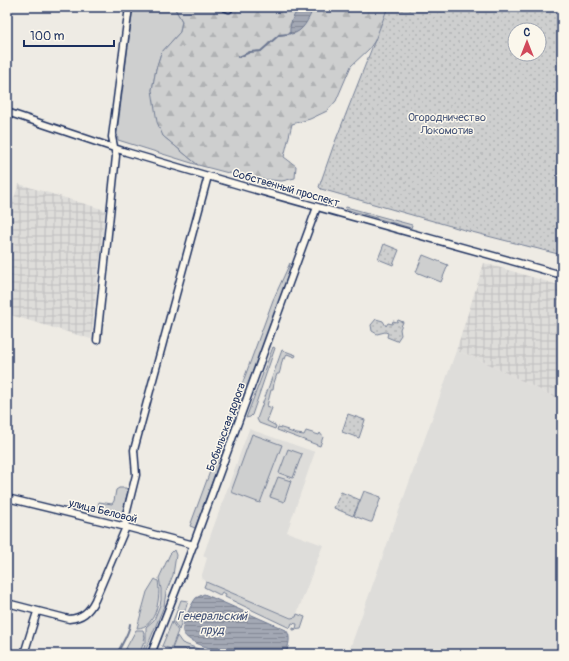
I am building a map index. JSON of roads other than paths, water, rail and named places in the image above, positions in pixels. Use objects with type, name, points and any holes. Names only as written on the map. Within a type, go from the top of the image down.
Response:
[{"type":"street","points":[[97,340],[116,156],[112,137],[129,7]]},
{"type":"street","name":"Собственный проспект","points":[[7,112],[114,148],[208,176],[562,274]]},
{"type":"street","points":[[7,603],[37,612],[69,619],[80,617],[89,610],[95,600],[126,527],[125,519],[136,475],[134,450],[208,176]]},
{"type":"street","name":"Бобыльская дорога","points":[[151,654],[194,545],[317,207]]},
{"type":"street","name":"улица Беловой","points":[[7,498],[194,545]]},
{"type":"street","points":[[24,654],[37,612]]},
{"type":"water","points":[[300,7],[313,7],[313,9],[302,28],[291,34],[291,23]]},
{"type":"water","name":"Генеральский пруд","points":[[204,594],[286,630],[289,639],[286,654],[233,653],[208,648],[186,637],[183,632],[183,625],[187,615],[196,598]]},
{"type":"waterway","points":[[239,57],[250,52],[261,51],[279,35],[290,33]]},
{"type":"waterway","points":[[117,654],[127,635],[130,624]]},
{"type":"park label","name":"Огородничество Локомотив","points":[[447,123]]}]
